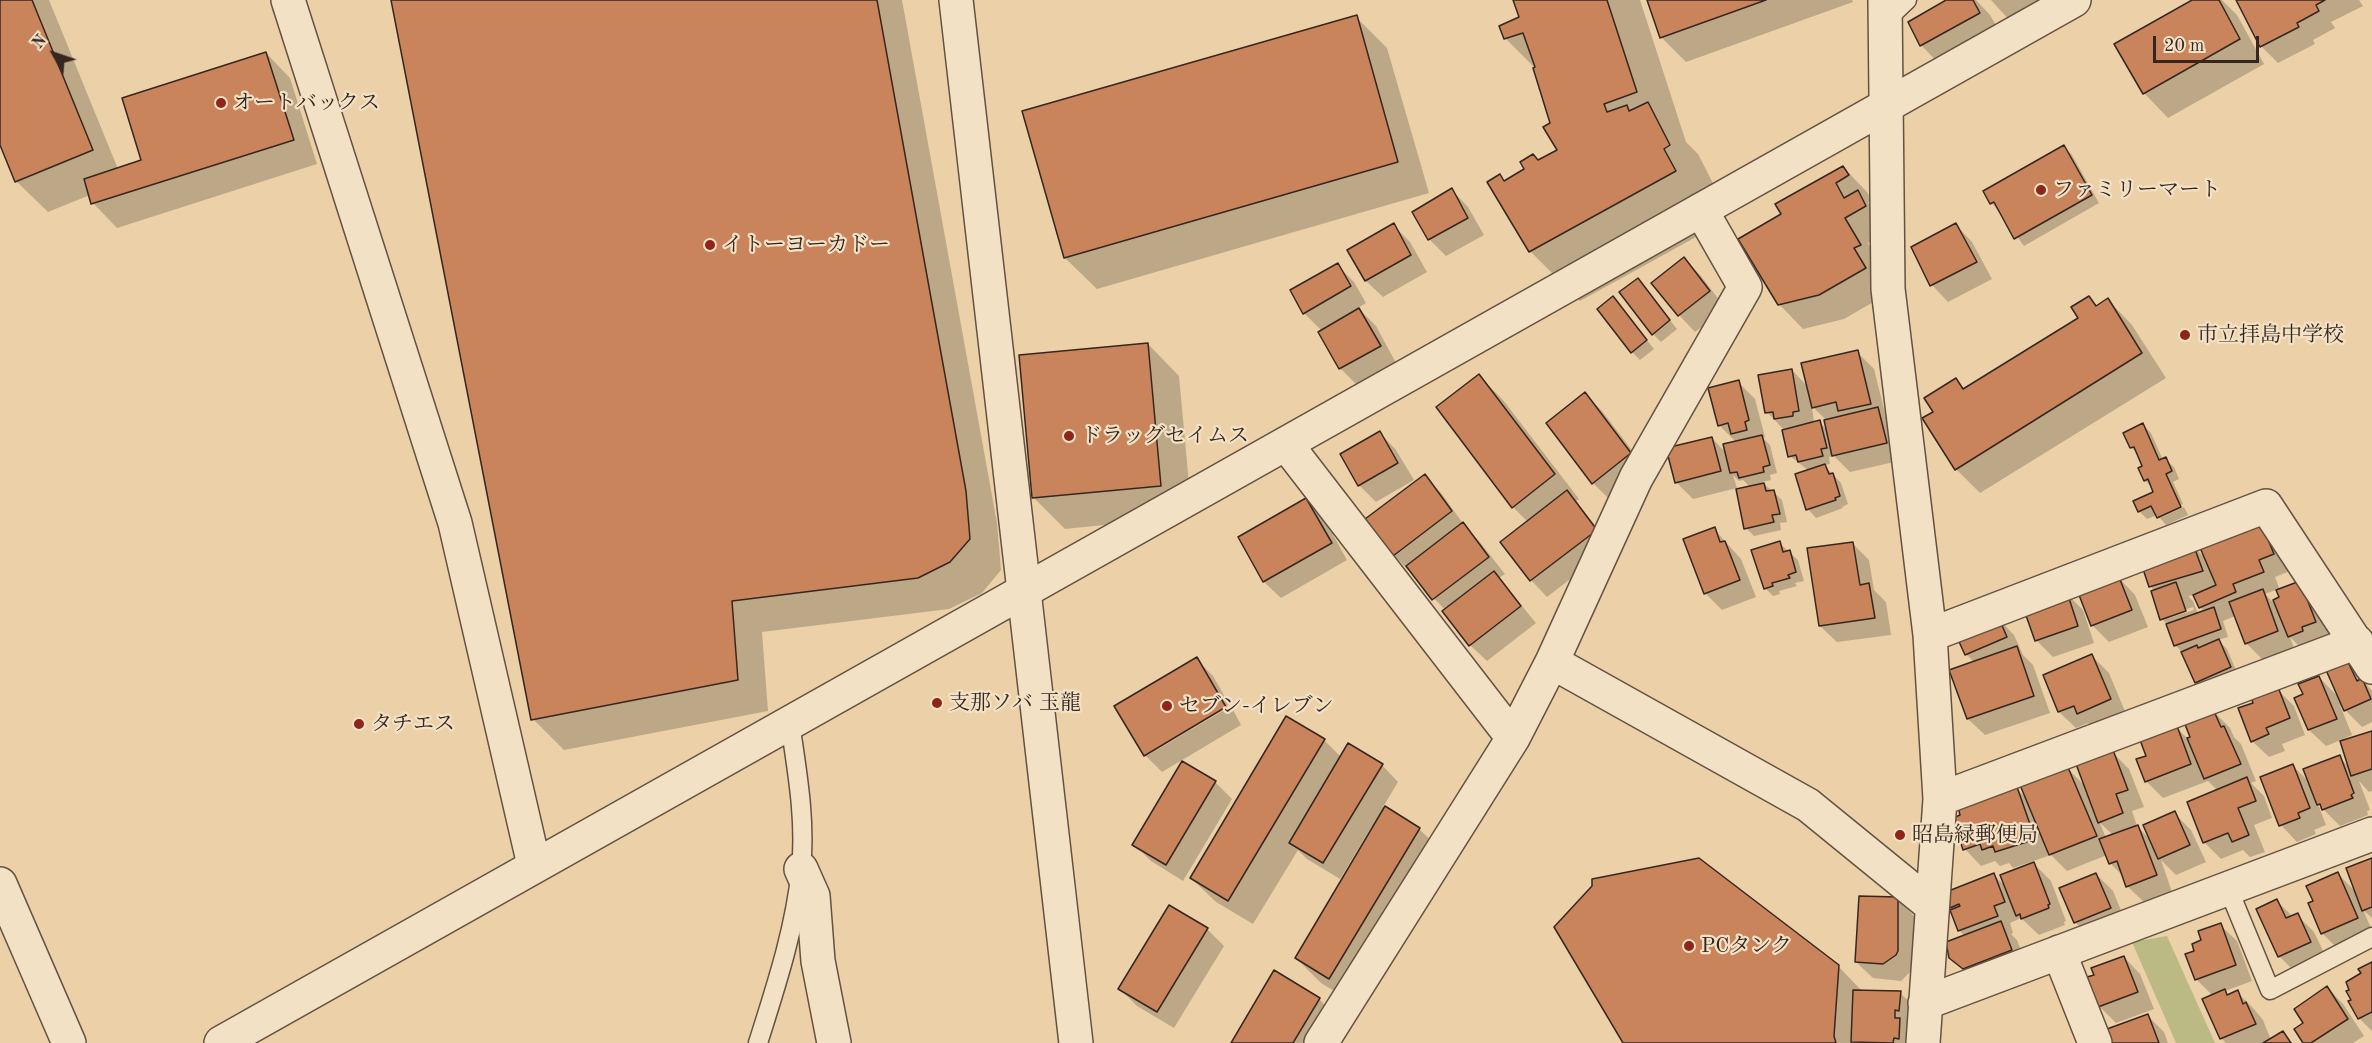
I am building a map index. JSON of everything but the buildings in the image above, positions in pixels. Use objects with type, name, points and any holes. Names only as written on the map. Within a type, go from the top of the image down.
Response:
[{"type":"street","points":[[288,0],[455,523],[534,865]]},
{"type":"street","points":[[956,0],[1076,1043]]},
{"type":"street","points":[[221,1043],[2074,0]]},
{"type":"street","points":[[1892,7],[1886,107],[1888,289],[1930,635],[1940,799],[1923,1043]]},
{"type":"street","points":[[1321,1043],[1513,738],[1552,662],[1636,478],[1745,287],[1701,210]]},
{"type":"street","points":[[1286,444],[1513,738]]},
{"type":"street","points":[[1930,635],[2266,506],[2365,654],[1940,799]]},
{"type":"street","points":[[1552,662],[1808,805],[1932,906]]},
{"type":"street","points":[[1925,1003],[2372,834]]},
{"type":"street","points":[[801,869],[813,896],[818,962],[834,1043]]},
{"type":"street","points":[[0,884],[69,1043]]},
{"type":"street","points":[[2059,952],[2095,1043]]},
{"type":"lane","points":[[758,1043],[790,940],[801,869],[802,810],[790,723]]},
{"type":"lane","points":[[2228,888],[2270,990],[2372,937]]},
{"type":"shaded area","points":[[2167,936],[2215,1043],[2176,1043],[2132,942]]},
{"type":"place","name":"オートバックス","points":[[221,103]]},
{"type":"place","name":"ファミリーマート","points":[[2041,190]]},
{"type":"place","name":"イトーヨーカドー","points":[[710,245]]},
{"type":"place","name":"市立拝島中学校","points":[[2185,335]]},
{"type":"place","name":"ドラッグセイムス","points":[[1069,436]]},
{"type":"place","name":"支那ソバ 玉龍","points":[[937,703]]},
{"type":"place","name":"セブン-イレブン","points":[[1167,706]]},
{"type":"place","name":"タチエス","points":[[359,724]]},
{"type":"place","name":"昭島緑郵便局","points":[[1900,835]]},
{"type":"place","name":"PCタンク","points":[[1689,946]]}]
